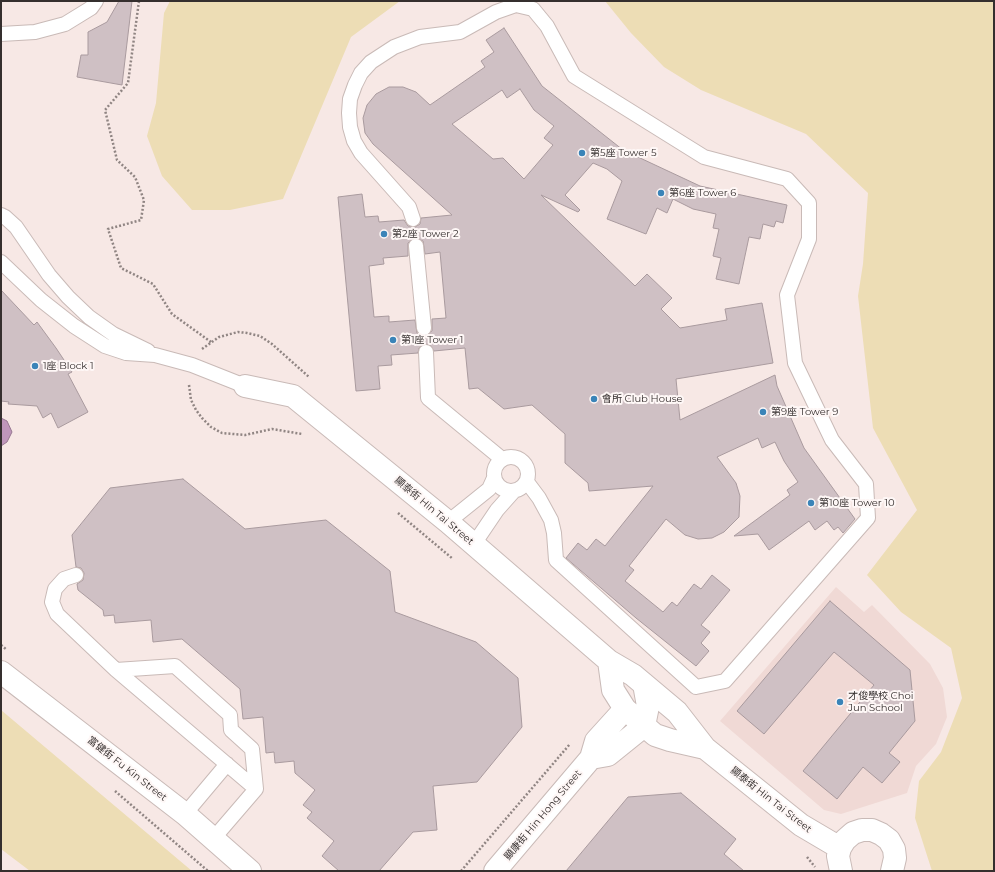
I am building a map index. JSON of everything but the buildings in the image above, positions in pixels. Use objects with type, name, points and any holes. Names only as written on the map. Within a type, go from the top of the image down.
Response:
[{"type":"street","name":"顯泰街 Hin Tai Street","points":[[245,386],[293,396],[448,522],[609,661],[633,675],[677,712],[705,748],[801,825],[840,848]]},
{"type":"street","name":"顯泰街 Hin Tai Street","points":[[609,661],[613,690],[624,710],[655,735],[705,748]]},
{"type":"street","name":"富健街 Fu Kin Street","points":[[1,672],[185,814],[250,871]]},
{"type":"street","points":[[591,758],[608,755],[644,726],[648,706],[644,684]]},
{"type":"street","name":"顯康街 Hin Hong Street","points":[[495,871],[591,758],[596,741],[624,710]]},
{"type":"street","points":[[841,871],[838,856],[840,848],[845,840],[853,833],[867,830],[881,834],[889,840],[894,849],[895,858],[892,871]]},
{"type":"lane","points":[[1,34],[35,32],[65,24],[91,8],[96,1]]},
{"type":"lane","points":[[413,219],[409,207],[361,153],[354,141],[350,127],[350,99],[361,73],[371,62],[394,47],[420,37],[460,32],[496,12],[516,5],[533,9],[542,20],[574,76],[704,157],[787,179],[809,203],[808,239],[787,295],[795,363],[832,440],[866,484],[868,518],[725,681],[696,687],[556,560],[554,533],[551,520],[540,498],[527,482]]},
{"type":"lane","points":[[1,215],[6,217],[16,227],[49,275],[68,297],[89,317],[113,334],[155,355]]},
{"type":"lane","points":[[416,246],[424,328]]},
{"type":"lane","points":[[1,262],[41,300],[74,326],[105,346],[126,353],[155,355],[192,365],[245,386]]},
{"type":"lane","points":[[426,352],[428,398],[502,459]]},
{"type":"lane","points":[[448,522],[489,489],[494,478],[495,467],[502,459],[513,456],[523,461],[528,471],[527,482],[523,487],[513,492],[497,510],[474,544]]},
{"type":"lane","points":[[494,478],[499,486],[513,492]]},
{"type":"lane","points":[[76,575],[64,579],[55,589],[52,602],[56,614],[116,670],[256,789]]},
{"type":"lane","points":[[116,670],[175,666],[230,715],[231,730],[252,749],[256,789],[213,839]]},
{"type":"lane","points":[[185,814],[227,764]]},
{"type":"path","points":[[139,1],[128,83],[105,110],[117,160],[136,177],[144,200],[141,220],[108,229],[121,268],[153,284],[172,314],[210,342]]},
{"type":"path","points":[[461,871],[572,741]]},
{"type":"path","points":[[806,856],[811,860],[818,871]]},
{"type":"shaded area","points":[[170,1],[400,1],[351,37],[283,199],[230,210],[192,210],[162,176],[147,136],[156,103],[164,13]]},
{"type":"shaded area","points":[[605,1],[994,1],[994,871],[932,871],[915,818],[919,781],[941,752],[962,698],[951,648],[901,612],[867,575],[917,510],[873,428],[858,296],[863,264],[868,193],[806,134],[701,90],[664,67],[631,33]]},
{"type":"shaded area","points":[[1,418],[7,421],[12,432],[7,442],[1,446]]},
{"type":"shaded area","name":"才俊學校 Choi Jun School","points":[[836,587],[864,612],[872,605],[930,664],[943,688],[947,717],[936,744],[916,766],[907,793],[841,814],[824,810],[720,721]]},
{"type":"shaded area","points":[[1,710],[192,871],[30,871],[1,849]]},
{"type":"place","name":"第5座 Tower 5","points":[[582,153]]},
{"type":"place","name":"第6座 Tower 6","points":[[661,193]]},
{"type":"place","name":"第2座 Tower 2","points":[[384,234]]},
{"type":"place","name":"第1座 Tower 1","points":[[393,340]]},
{"type":"place","name":"1座 Block 1","points":[[35,366]]},
{"type":"place","name":"會所 Club House","points":[[594,399]]},
{"type":"place","name":"第9座 Tower 9","points":[[763,412]]},
{"type":"place","name":"第10座 Tower 10","points":[[811,503]]},
{"type":"place","name":"才俊學校 Choi Jun School","points":[[840,702]]}]
